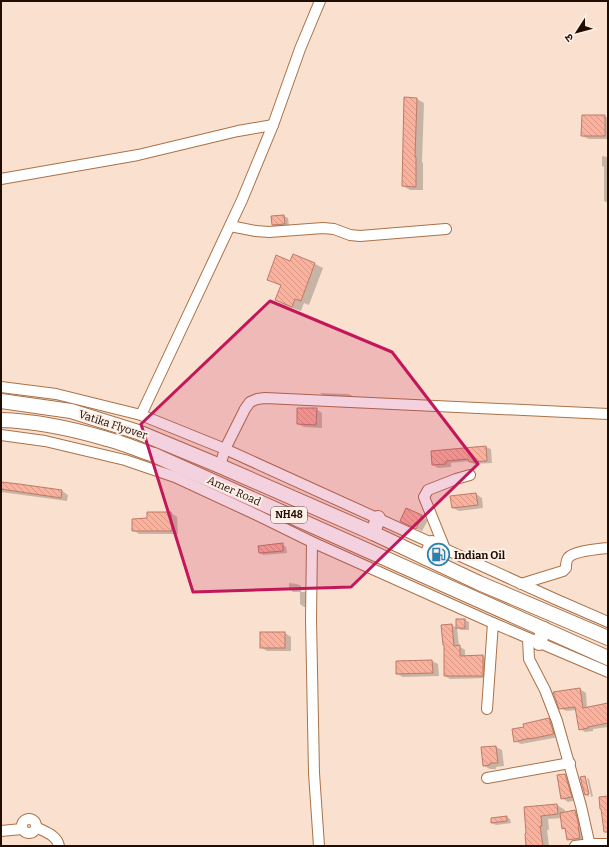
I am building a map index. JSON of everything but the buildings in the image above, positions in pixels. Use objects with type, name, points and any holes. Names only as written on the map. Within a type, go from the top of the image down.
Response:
[{"type":"highway","name":"Vatika Flyover","points":[[1,401],[72,411],[134,431],[220,466]]},
{"type":"highway","name":"Amer Road","points":[[1,420],[18,420],[62,428],[115,441],[154,455],[282,520],[544,629]]},
{"type":"highway","name":"NH48","points":[[220,466],[373,533],[479,583],[602,631],[608,638]]},
{"type":"highway","points":[[373,533],[378,518]]},
{"type":"highway","points":[[426,558],[432,543]]},
{"type":"highway","name":"NH48","points":[[544,629],[608,658]]},
{"type":"highway","points":[[533,640],[544,629]]},
{"type":"street","points":[[141,416],[230,226],[273,125],[300,49],[320,1]]},
{"type":"street","points":[[1,179],[138,155],[238,131],[273,125]]},
{"type":"street","points":[[230,226],[269,232],[323,228],[334,229],[350,235],[360,236],[446,229]]},
{"type":"street","points":[[1,387],[56,394],[141,416],[225,449],[608,622]]},
{"type":"street","points":[[220,466],[225,449],[245,409],[250,402],[257,399],[265,398],[608,414]]},
{"type":"street","points":[[1,435],[45,441],[125,460],[175,478],[282,520],[312,542],[493,623],[608,672]]},
{"type":"street","points":[[445,549],[424,497],[428,490],[470,475]]},
{"type":"street","points":[[312,542],[311,619],[314,773],[319,846]]},
{"type":"street","points":[[521,584],[563,571],[566,568],[566,561],[574,554],[608,548]]},
{"type":"street","points":[[487,708],[493,623]]},
{"type":"street","points":[[533,640],[529,659],[557,721],[570,763],[590,845]]},
{"type":"street","points":[[488,778],[570,763]]},
{"type":"street","points":[[1,831],[22,829],[23,822],[29,819],[35,823],[36,827],[54,836],[58,841],[59,846]]},
{"type":"street","points":[[576,846],[608,844]]},
{"type":"highlighted area","points":[[270,301],[392,352],[478,464],[351,587],[193,592],[141,424]]},
{"type":"place","name":"Indian Oil","points":[[439,555]]}]
